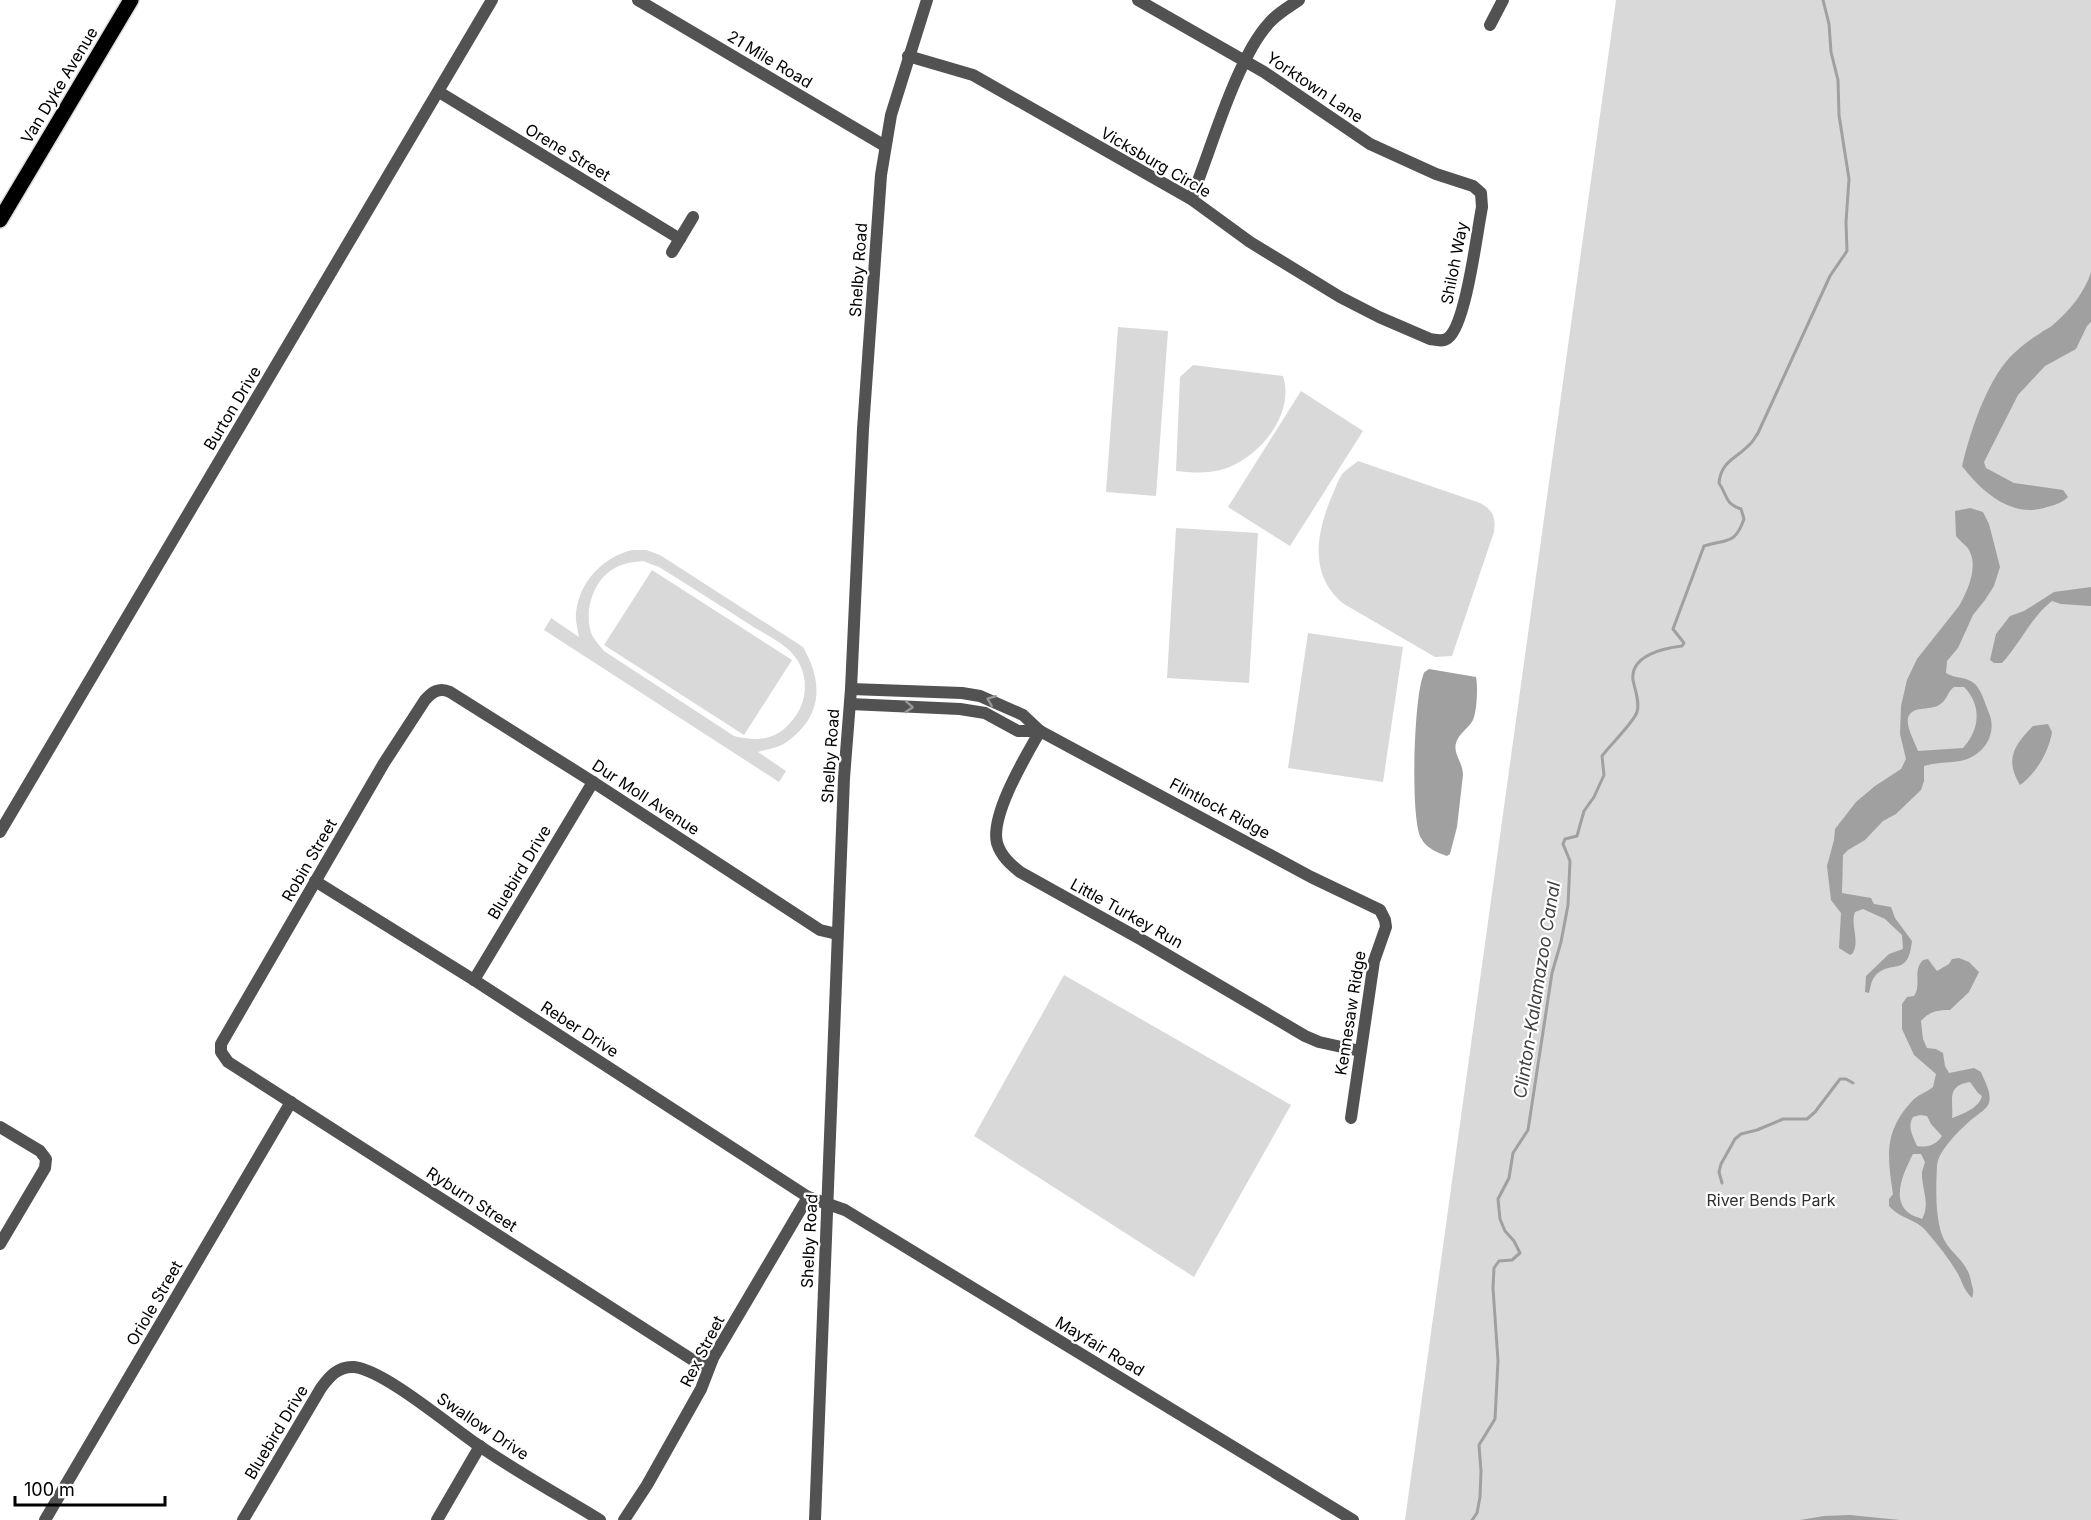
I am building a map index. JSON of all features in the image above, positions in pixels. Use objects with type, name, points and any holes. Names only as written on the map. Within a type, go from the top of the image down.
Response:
[{"type":"main road","name":"Van Dyke Avenue","points":[[0,220],[130,0]]},
{"type":"street","name":"Burton Drive","points":[[0,832],[492,0]]},
{"type":"street","name":"21 Mile Road","points":[[638,0],[885,146]]},
{"type":"street","name":"Shelby Road","points":[[815,1520],[844,778],[881,175],[891,115],[927,0]]},
{"type":"street","name":"Yorktown Lane","points":[[1138,0],[1245,61],[1370,144],[1436,174],[1479,190]]},
{"type":"street","points":[[1191,199],[1203,170],[1222,109],[1258,36],[1271,20],[1299,0]]},
{"type":"street","points":[[1490,25],[1503,0]]},
{"type":"street","name":"Vicksburg Circle","points":[[908,56],[973,75],[1191,199],[1250,242],[1340,297],[1419,335],[1436,340],[1446,340]]},
{"type":"street","name":"Orene Street","points":[[439,92],[680,240]]},
{"type":"street","name":"Shiloh Way","points":[[1446,340],[1457,325],[1464,303],[1482,207],[1479,190]]},
{"type":"street","points":[[672,252],[693,217]]},
{"type":"street","name":"Flintlock Ridge","points":[[851,689],[954,693],[991,699],[1023,715],[1040,731],[1311,877],[1372,905],[1383,914]]},
{"type":"street","name":"Dur Moll Avenue","points":[[436,691],[450,692],[820,930],[837,934]]},
{"type":"street","name":"Robin Street","points":[[220,1052],[225,1035],[419,707],[430,694],[436,691]]},
{"type":"street","points":[[952,709],[954,693]]},
{"type":"street","name":"Flintlock Ridge","points":[[850,704],[985,713],[1018,731],[1040,731]]},
{"type":"street","name":"Little Turkey Run","points":[[1040,731],[1016,775],[998,823],[997,841],[1007,862],[1020,872],[1142,940],[1305,1036],[1318,1042],[1359,1051]]},
{"type":"street","name":"Bluebird Drive","points":[[474,980],[593,782]]},
{"type":"street","name":"Reber Drive","points":[[315,881],[474,980],[808,1197],[827,1203]]},
{"type":"street","name":"Kennesaw Ridge","points":[[1351,1118],[1374,961],[1386,927],[1383,914]]},
{"type":"street","name":"Ryburn Street","points":[[220,1052],[228,1062],[689,1358],[709,1367]]},
{"type":"street","name":"Oriole Street","points":[[45,1520],[291,1102]]},
{"type":"street","points":[[0,1127],[40,1151],[46,1159],[45,1168],[0,1244]]},
{"type":"street","name":"Rex Street","points":[[624,1520],[647,1485],[701,1389],[709,1367],[808,1197]]},
{"type":"street","name":"Mayfair Road","points":[[827,1203],[840,1207],[855,1216],[1353,1520]]},
{"type":"street","name":"Bluebird Drive","points":[[243,1520],[321,1388],[329,1377],[345,1367]]},
{"type":"street","name":"Swallow Drive","points":[[345,1367],[370,1371],[397,1387],[480,1446],[600,1520]]},
{"type":"street","points":[[436,1520],[480,1446]]},
{"type":"green space","name":"River Bends Park","points":[[1616,0],[2091,0],[2091,1520],[1405,1520]]},
{"type":"green space","points":[[1118,327],[1168,331],[1156,496],[1106,492]]},
{"type":"green space","points":[[1193,365],[1283,376],[1284,405],[1280,418],[1272,431],[1252,453],[1240,462],[1221,470],[1176,471],[1180,377]]},
{"type":"green space","points":[[1301,391],[1363,431],[1290,546],[1228,507]]},
{"type":"green space","points":[[1358,461],[1480,503],[1493,514],[1494,532],[1452,656],[1435,657],[1344,604],[1325,581],[1319,554],[1322,526],[1340,478]]},
{"type":"green space","points":[[1176,528],[1258,533],[1249,683],[1167,678]]},
{"type":"green space","points":[[646,550],[660,555],[803,647],[810,660],[816,685],[813,709],[800,731],[788,741],[777,747],[758,752],[786,771],[779,782],[544,630],[551,618],[579,637],[576,622],[578,602],[587,581],[602,565],[621,553]],"holes":[[[643,561],[659,567],[776,641],[797,659],[804,678],[804,698],[796,716],[783,730],[764,738],[749,739],[734,736],[604,651],[596,641],[592,635],[589,617],[592,597],[601,580],[615,568],[629,563]]]},
{"type":"green space","points":[[652,570],[792,660],[744,735],[604,645]]},
{"type":"green space","points":[[1308,633],[1403,647],[1383,782],[1288,768]]},
{"type":"green space","points":[[1064,975],[1291,1105],[1194,1277],[974,1136]]},
{"type":"shaded area","points":[[2091,272],[2091,322],[2076,349],[2045,366],[2018,395],[1984,462],[1986,468],[2014,483],[2063,490],[2068,497],[2056,505],[2034,510],[2010,506],[1988,494],[1962,466],[1974,423],[1986,394],[2001,368],[2020,348],[2066,313],[2081,294]]},
{"type":"shaded area","points":[[1970,508],[1983,512],[1989,524],[2000,567],[1994,586],[1973,615],[1958,648],[1947,661],[1946,673],[1975,684],[1989,713],[1992,729],[1982,750],[1976,755],[1960,761],[1924,766],[1924,781],[1921,790],[1896,814],[1883,821],[1865,840],[1843,855],[1842,893],[1871,898],[1874,904],[1891,907],[1895,918],[1912,941],[1907,960],[1898,966],[1882,970],[1876,975],[1869,993],[1865,992],[1866,976],[1889,954],[1903,949],[1902,935],[1885,919],[1863,909],[1855,912],[1856,943],[1853,953],[1850,955],[1839,948],[1841,913],[1831,900],[1827,866],[1835,829],[1856,802],[1901,769],[1906,759],[1900,734],[1901,706],[1907,680],[1917,659],[1959,606],[1969,585],[1973,569],[1971,554],[1956,536],[1955,511]],"holes":[[[1954,687],[1964,687],[1974,702],[1977,718],[1969,741],[1963,748],[1918,751],[1908,726],[1909,715],[1913,711],[1937,706],[1944,701]]]},
{"type":"shaded area","points":[[2091,587],[2091,606],[2061,604],[2052,601],[2038,615],[2002,663],[1994,663],[1990,660],[1996,634],[2010,616],[2024,611],[2054,592]]},
{"type":"shaded area","points":[[1429,669],[1476,677],[1477,681],[1474,716],[1459,736],[1455,747],[1463,775],[1457,827],[1450,854],[1447,856],[1432,849],[1421,838],[1415,807],[1417,708],[1423,674]]},
{"type":"shaded area","points":[[2048,724],[2052,732],[2045,754],[2031,775],[2020,785],[2015,776],[2012,761],[2016,747],[2033,726]]},
{"type":"shaded area","points":[[1959,958],[1969,962],[1979,972],[1969,992],[1950,1010],[1934,1012],[1921,1021],[1923,1039],[1927,1048],[1943,1053],[1945,1066],[1949,1073],[1974,1068],[1981,1072],[1990,1099],[1984,1110],[1967,1123],[1951,1140],[1941,1153],[1937,1166],[1936,1201],[1942,1235],[1948,1247],[1969,1273],[1973,1291],[1972,1298],[1965,1290],[1951,1263],[1927,1232],[1889,1206],[1889,1199],[1893,1194],[1889,1155],[1892,1133],[1913,1100],[1933,1087],[1936,1074],[1914,1055],[1902,1029],[1902,1004],[1907,997],[1914,996],[1916,992],[1918,969],[1923,960],[1928,959],[1937,971],[1949,964],[1952,959]],"holes":[[[1970,1082],[1982,1096],[1978,1104],[1970,1110],[1952,1118],[1952,1095],[1957,1087]],[[1927,1116],[1942,1136],[1931,1145],[1917,1146],[1911,1128],[1913,1117]],[[1913,1154],[1921,1154],[1925,1162],[1922,1178],[1926,1207],[1922,1219],[1913,1216],[1903,1207],[1900,1200],[1903,1176]]]},
{"type":"shaded area","points":[[1850,1515],[1900,1520],[1800,1520],[1824,1516]]},
{"type":"waterway","name":"Clinton-Kalamazoo Canal","points":[[1472,1520],[1477,1513],[1480,1497],[1479,1445],[1495,1419],[1498,1361],[1493,1288],[1494,1268],[1499,1261],[1512,1260],[1520,1253],[1500,1219],[1498,1199],[1509,1178],[1513,1153],[1528,1130],[1552,973],[1568,905],[1570,861],[1563,844],[1565,839],[1577,836],[1584,811],[1594,797],[1604,775],[1602,756],[1637,712],[1638,700],[1633,680],[1637,664],[1650,654],[1682,646],[1684,643],[1673,629],[1704,546],[1729,540],[1741,527],[1744,519],[1741,509],[1727,499],[1719,483],[1720,476],[1726,465],[1750,444],[1758,433],[1830,276],[1847,251],[1846,222],[1849,179],[1839,115],[1838,80],[1823,0]]},
{"type":"waterway","points":[[1722,1183],[1719,1172],[1721,1164],[1735,1139],[1741,1134],[1783,1119],[1807,1119],[1840,1079],[1853,1083]]}]
